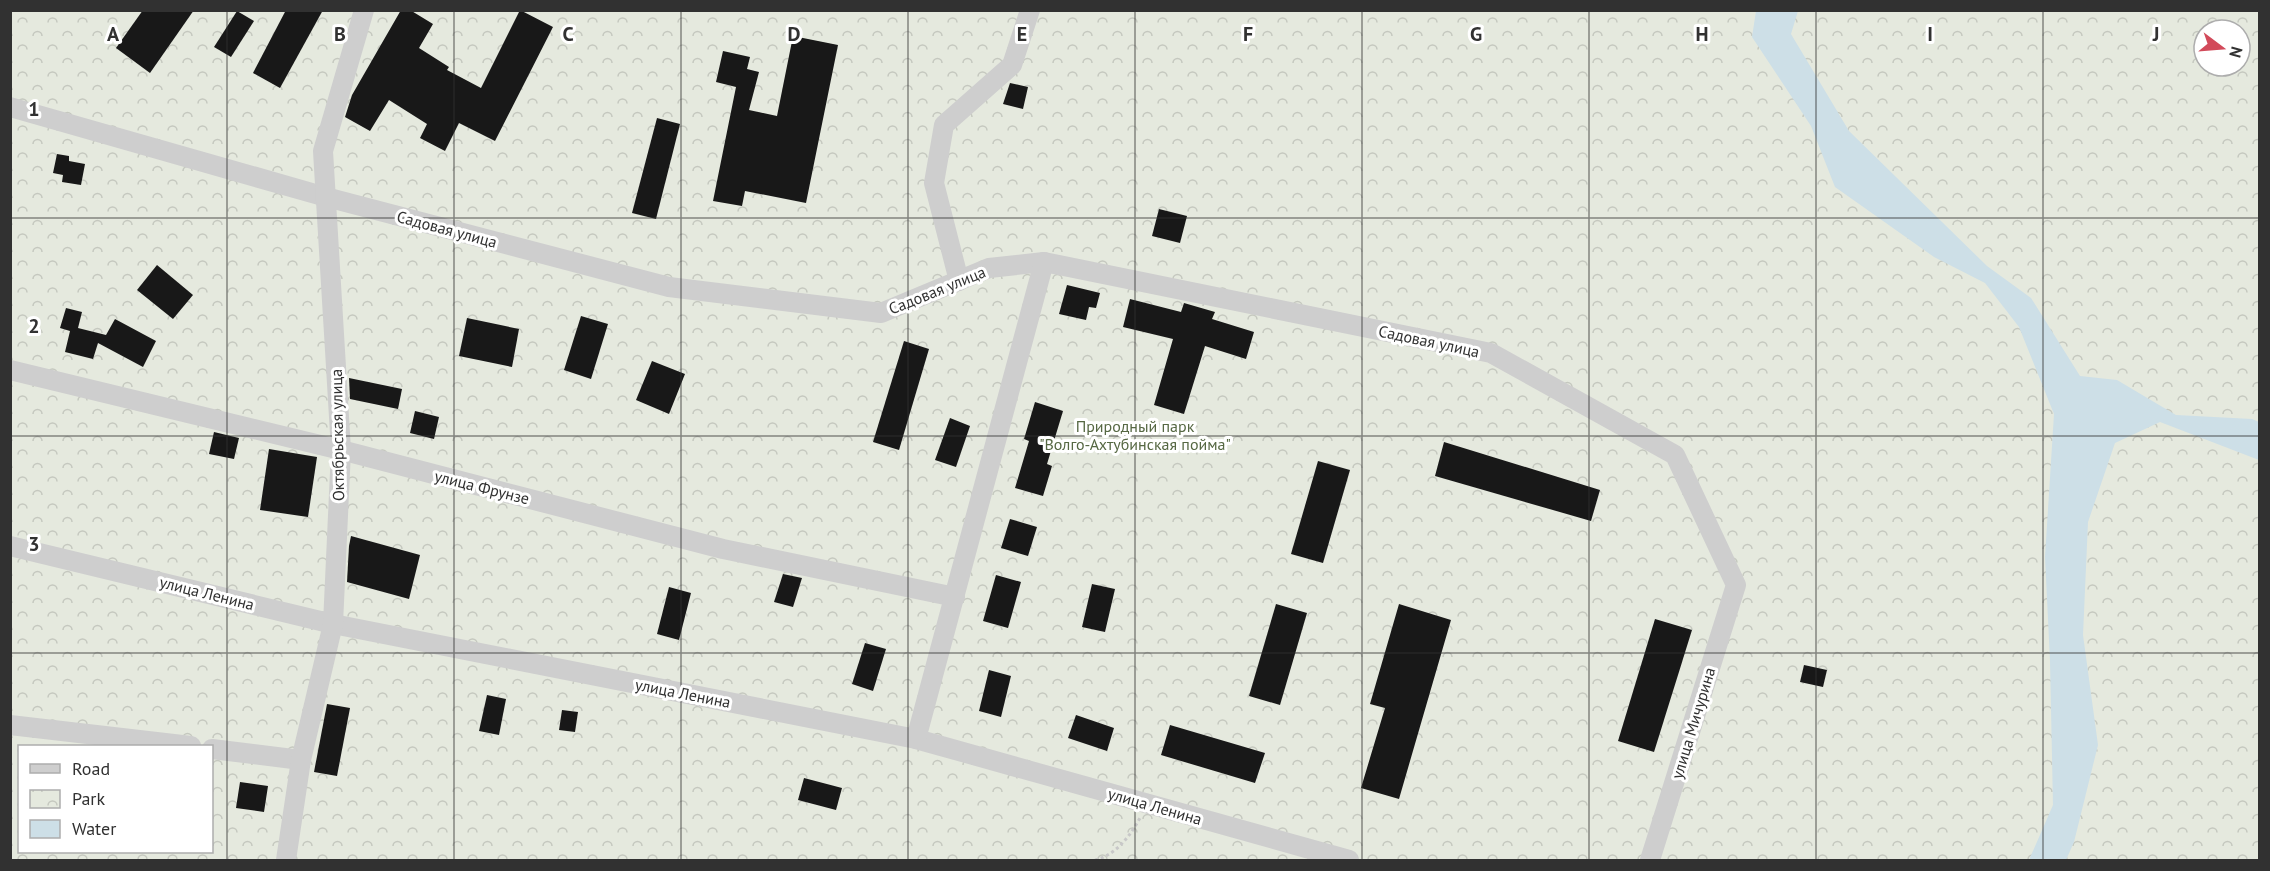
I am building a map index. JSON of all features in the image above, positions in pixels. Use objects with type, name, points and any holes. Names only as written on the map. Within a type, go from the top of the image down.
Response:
[{"type":"street","name":"Октябрьская улица","points":[[286,861],[301,760],[333,624],[340,450],[323,151],[364,10]]},
{"type":"street","points":[[959,281],[934,183],[944,125],[1012,65],[1030,10]]},
{"type":"street","name":"Садовая улица","points":[[10,106],[326,197],[669,287],[880,313],[989,268],[1044,262],[1491,353],[1675,455],[1736,585]]},
{"type":"street","points":[[916,739],[1044,262]]},
{"type":"street","name":"улица Фрунзе","points":[[10,370],[340,450],[723,549],[955,597]]},
{"type":"street","name":"улица Ленина","points":[[10,546],[333,624],[916,739],[1350,861]]},
{"type":"street","name":"улица Мичурина","points":[[1650,861],[1736,585]]},
{"type":"street","points":[[10,725],[175,745]]},
{"type":"street","points":[[213,749],[301,760]]},
{"type":"path","points":[[1095,861],[1129,837],[1148,804]]},
{"type":"green space","name":"Природный парк \"Волго-Ахтубинская пойма\"","points":[[11,11],[2259,11],[2259,860],[11,860]]},
{"type":"water","points":[[1756,11],[1798,11],[1791,34],[1849,131],[1987,266],[2031,298],[2080,376],[2117,380],[2176,415],[2252,419],[2259,422],[2259,460],[2160,422],[2115,443],[2088,522],[2083,635],[2098,745],[2074,842],[2066,860],[2029,860],[2053,805],[2045,557],[2054,414],[2019,327],[1985,283],[1934,257],[1835,187],[1811,126],[1752,37]]},
{"type":"building","points":[[143,10],[194,10],[150,73],[116,48]]},
{"type":"building","points":[[286,10],[323,10],[280,88],[253,73]]},
{"type":"building","points":[[401,10],[410,10],[433,24],[419,48],[449,67],[447,70],[481,88],[520,10],[553,27],[495,141],[459,123],[445,151],[420,138],[427,124],[389,100],[370,131],[345,117],[352,95]]},
{"type":"building","points":[[237,11],[254,21],[231,57],[214,47]]},
{"type":"building","points":[[793,36],[838,45],[806,203],[745,191],[742,206],[713,201],[736,87],[716,82],[723,51],[750,57],[747,69],[759,72],[749,110],[777,116]]},
{"type":"building","points":[[1010,83],[1028,87],[1023,109],[1003,104]]},
{"type":"building","points":[[657,118],[680,124],[656,219],[632,213]]},
{"type":"building","points":[[57,154],[69,156],[69,161],[85,164],[81,185],[62,182],[63,175],[53,173]]},
{"type":"building","points":[[1159,209],[1187,216],[1180,243],[1152,236]]},
{"type":"building","points":[[157,265],[193,295],[173,319],[137,290]]},
{"type":"building","points":[[1067,285],[1100,293],[1096,308],[1089,307],[1086,320],[1059,314]]},
{"type":"building","points":[[1130,299],[1181,312],[1184,303],[1215,312],[1212,319],[1254,332],[1246,359],[1205,346],[1184,414],[1154,405],[1173,339],[1123,327]]},
{"type":"building","points":[[66,308],[82,312],[78,328],[106,335],[115,319],[156,341],[143,367],[98,343],[93,359],[65,352],[70,331],[60,328]]},
{"type":"building","points":[[581,316],[608,324],[591,379],[564,370]]},
{"type":"building","points":[[467,318],[519,329],[512,367],[459,356]]},
{"type":"building","points":[[904,341],[929,349],[899,450],[873,442]]},
{"type":"building","points":[[652,361],[685,374],[669,414],[636,400]]},
{"type":"building","points":[[349,378],[402,389],[398,409],[350,399]]},
{"type":"building","points":[[1035,402],[1063,411],[1047,464],[1052,466],[1043,496],[1015,488],[1029,441],[1024,439]]},
{"type":"building","points":[[415,411],[439,417],[434,439],[410,433]]},
{"type":"building","points":[[950,418],[970,426],[956,467],[935,460]]},
{"type":"building","points":[[214,432],[239,438],[234,459],[209,454]]},
{"type":"building","points":[[1444,442],[1600,490],[1591,521],[1435,476]]},
{"type":"building","points":[[269,449],[317,457],[308,517],[260,510]]},
{"type":"building","points":[[1318,461],[1350,470],[1323,563],[1291,554]]},
{"type":"building","points":[[1010,519],[1037,527],[1028,556],[1001,548]]},
{"type":"building","points":[[351,536],[420,555],[409,599],[347,582]]},
{"type":"building","points":[[783,574],[802,578],[793,607],[774,602]]},
{"type":"building","points":[[996,575],[1021,582],[1008,628],[983,621]]},
{"type":"building","points":[[1092,584],[1115,589],[1105,632],[1082,627]]},
{"type":"building","points":[[669,587],[691,593],[679,640],[657,634]]},
{"type":"building","points":[[1276,604],[1307,613],[1280,705],[1249,696]]},
{"type":"building","points":[[1399,604],[1451,620],[1399,799],[1361,788],[1385,708],[1370,704]]},
{"type":"building","points":[[1655,619],[1692,630],[1654,752],[1618,741]]},
{"type":"building","points":[[865,643],[886,649],[873,691],[852,684]]},
{"type":"building","points":[[1804,665],[1827,670],[1823,687],[1800,682]]},
{"type":"building","points":[[989,670],[1011,676],[1001,717],[979,711]]},
{"type":"building","points":[[487,695],[506,699],[499,735],[479,731]]},
{"type":"building","points":[[327,704],[350,708],[337,776],[314,772]]},
{"type":"building","points":[[562,710],[578,712],[575,732],[559,730]]},
{"type":"building","points":[[1076,715],[1114,728],[1107,751],[1068,738]]},
{"type":"building","points":[[1170,725],[1265,753],[1255,783],[1161,755]]},
{"type":"building","points":[[804,778],[842,788],[836,810],[798,800]]},
{"type":"building","points":[[240,782],[268,786],[264,812],[236,808]]}]
